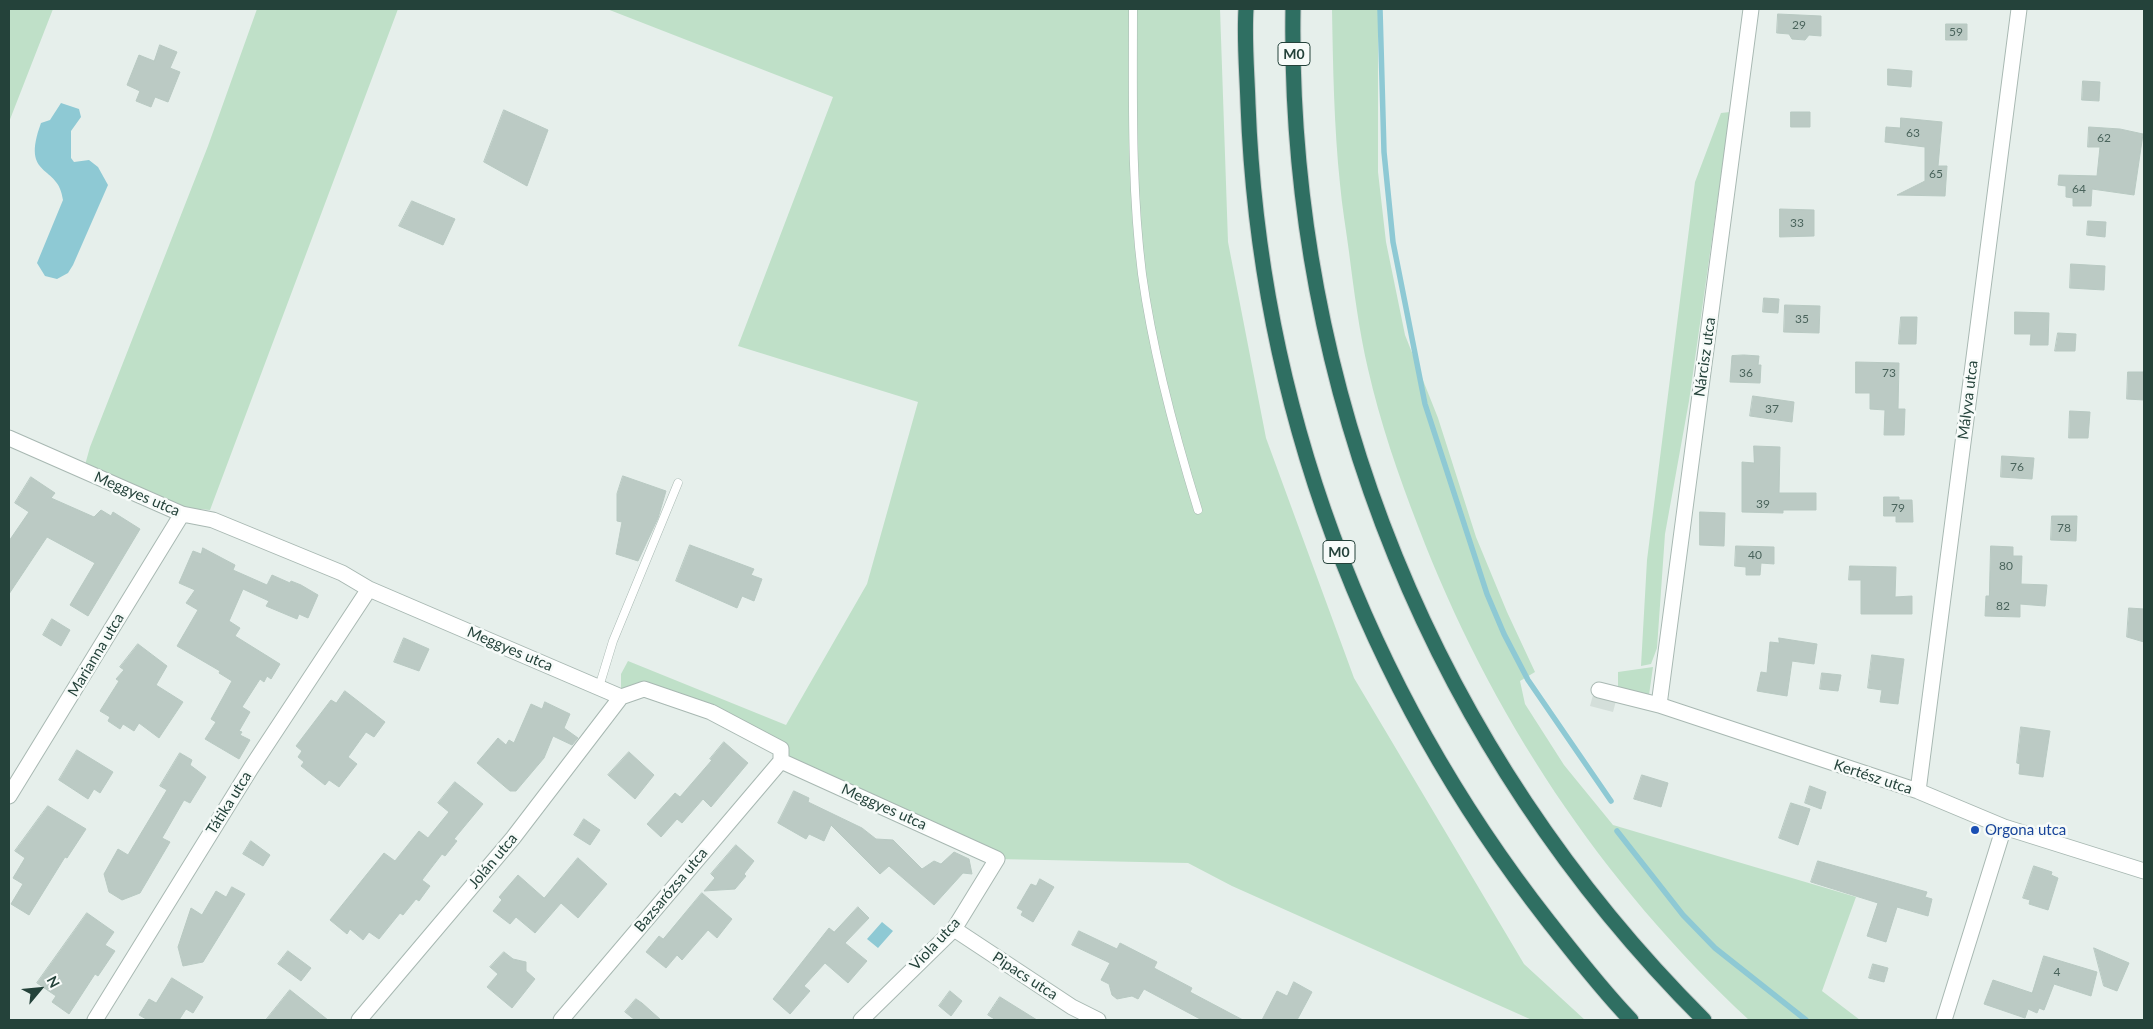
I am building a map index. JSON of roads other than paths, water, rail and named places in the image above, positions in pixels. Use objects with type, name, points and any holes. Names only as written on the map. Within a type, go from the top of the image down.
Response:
[{"type":"highway","name":"M0","points":[[1246,9],[1249,141],[1254,209],[1291,407],[1305,459],[1329,528],[1373,635],[1438,761],[1509,870],[1565,942],[1631,1020]]},
{"type":"highway","name":"M0","points":[[1293,9],[1299,160],[1312,262],[1343,403],[1359,458],[1392,551],[1431,640],[1458,694],[1520,796],[1553,845],[1596,901],[1644,958],[1704,1020]]},
{"type":"street","name":"Nárcisz utca","points":[[1658,705],[1751,9]]},
{"type":"street","name":"Mályva utca","points":[[1918,792],[2019,9]]},
{"type":"street","name":"Meggyes utca","points":[[12,445],[182,514],[214,520],[342,573],[369,589],[621,697],[644,690],[711,712],[781,750],[781,760],[997,859]]},
{"type":"street","name":"Marianna utca","points":[[9,796],[182,514]]},
{"type":"street","name":"Tátika utca","points":[[95,1020],[251,768],[369,589]]},
{"type":"street","name":"Kertész utca","points":[[1599,690],[1658,705],[1918,792],[2004,827],[2144,871]]},
{"type":"street","name":"Jolán utca","points":[[359,1020],[513,838],[621,697]]},
{"type":"street","name":"Bazsarózsa utca","points":[[561,1020],[781,760]]},
{"type":"street","points":[[1944,1020],[2004,827]]},
{"type":"street","name":"Viola utca","points":[[860,1020],[954,929],[997,859]]},
{"type":"street","name":"Pipacs utca","points":[[954,929],[1072,1007],[1098,1020]]},
{"type":"lane","points":[[1133,9],[1134,185],[1142,274],[1150,327],[1174,432],[1198,510]]},
{"type":"lane","points":[[599,687],[613,641],[678,483]]},
{"type":"water","points":[[61,103],[79,109],[81,117],[71,131],[71,158],[74,162],[89,160],[98,167],[108,185],[73,265],[68,273],[57,279],[45,276],[37,263],[63,200],[60,188],[55,180],[38,163],[35,154],[41,123],[50,120]]},
{"type":"water","points":[[882,922],[893,931],[878,948],[867,939]]},
{"type":"waterway","points":[[1380,9],[1384,152],[1393,242],[1425,404],[1487,594],[1504,634],[1528,680],[1611,801]]},
{"type":"waterway","points":[[1617,831],[1683,915],[1715,948],[1806,1020]]},
{"type":"place","name":"Orgona utca","points":[[1975,830]]}]
